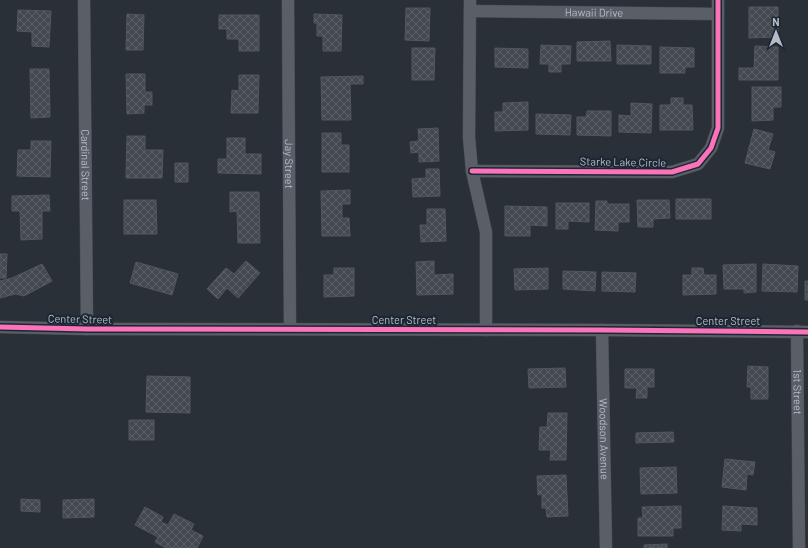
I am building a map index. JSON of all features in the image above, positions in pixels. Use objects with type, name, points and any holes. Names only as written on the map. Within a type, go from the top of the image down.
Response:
[{"type":"street","name":"Cardinal Street","points":[[84,0],[87,329]]},
{"type":"street","name":"Jay Street","points":[[288,0],[290,329]]},
{"type":"street","name":"Starke Lake Circle","points":[[472,170],[672,172],[698,164],[711,148],[718,128],[718,0]]},
{"type":"street","name":"Hawaii Drive","points":[[470,5],[718,14]]},
{"type":"street","points":[[470,5],[468,137],[472,170],[486,232],[486,330]]},
{"type":"street","name":"Center Street","points":[[0,327],[87,329],[803,331]]},
{"type":"street","name":"Woodson Avenue","points":[[602,330],[606,548]]},
{"type":"street","name":"1st Street","points":[[799,548],[803,331]]},
{"type":"building","points":[[749,7],[778,7],[778,37],[749,38]]},
{"type":"building","points":[[406,8],[430,8],[429,41],[405,40]]},
{"type":"building","points":[[18,10],[51,11],[49,47],[32,46],[32,32],[17,31]]},
{"type":"building","points":[[127,14],[144,15],[143,50],[126,50]]},
{"type":"building","points":[[314,14],[342,15],[341,51],[323,51],[323,36],[317,36],[317,23],[314,23]]},
{"type":"building","points":[[219,15],[259,15],[259,51],[239,51],[239,39],[227,39],[227,29],[219,29]]},
{"type":"building","points":[[610,41],[611,61],[577,61],[577,42]]},
{"type":"building","points":[[541,45],[571,46],[570,64],[561,64],[561,72],[549,72],[549,64],[540,64]]},
{"type":"building","points":[[617,45],[651,46],[651,64],[617,64]]},
{"type":"building","points":[[755,46],[778,47],[778,80],[739,80],[739,68],[754,68]]},
{"type":"building","points":[[660,47],[694,48],[694,67],[685,67],[685,73],[660,73]]},
{"type":"building","points":[[412,48],[435,48],[434,80],[412,80]]},
{"type":"building","points":[[495,48],[528,49],[528,68],[495,67]]},
{"type":"building","points":[[30,69],[49,69],[50,117],[31,118]]},
{"type":"building","points":[[126,74],[145,74],[145,92],[152,92],[152,105],[144,105],[144,113],[127,114]]},
{"type":"building","points":[[239,75],[259,75],[258,113],[231,113],[232,90],[239,91]]},
{"type":"building","points":[[363,76],[363,84],[350,84],[351,120],[322,120],[321,77]]},
{"type":"building","points":[[752,87],[781,87],[781,107],[773,107],[773,120],[752,121]]},
{"type":"building","points":[[671,98],[683,98],[683,105],[692,105],[693,130],[660,130],[660,105],[671,105]]},
{"type":"building","points":[[528,102],[528,130],[495,131],[495,112],[503,112],[503,103]]},
{"type":"building","points":[[631,103],[652,104],[651,133],[619,132],[619,115],[631,116]]},
{"type":"building","points":[[587,111],[611,111],[611,136],[577,135],[577,117],[586,117]]},
{"type":"building","points":[[536,114],[571,115],[570,135],[536,134]]},
{"type":"building","points":[[438,128],[439,161],[419,162],[419,152],[411,153],[410,142],[419,141],[418,129]]},
{"type":"building","points":[[754,129],[773,134],[768,150],[775,152],[770,169],[745,163]]},
{"type":"building","points":[[322,133],[341,133],[341,145],[349,145],[349,172],[322,172]]},
{"type":"building","points":[[127,136],[145,136],[145,150],[163,150],[162,178],[126,178]]},
{"type":"building","points":[[227,138],[245,138],[245,154],[261,154],[261,174],[218,173],[218,159],[227,159]]},
{"type":"building","points":[[31,141],[51,141],[50,177],[17,176],[18,150],[31,150]]},
{"type":"building","points":[[175,163],[188,163],[188,182],[175,182]]},
{"type":"building","points":[[426,169],[439,169],[440,196],[413,197],[412,179],[426,178]]},
{"type":"building","points":[[350,190],[350,204],[342,204],[342,218],[349,218],[350,236],[322,236],[321,191]]},
{"type":"building","points":[[230,192],[259,192],[260,243],[238,243],[237,211],[230,212]]},
{"type":"building","points":[[49,195],[50,211],[42,211],[42,239],[21,240],[20,211],[12,211],[12,196]]},
{"type":"building","points":[[676,199],[711,199],[711,219],[676,219]]},
{"type":"building","points":[[124,200],[156,200],[157,234],[124,234]]},
{"type":"building","points":[[637,200],[669,200],[670,218],[653,219],[653,227],[638,227]]},
{"type":"building","points":[[596,201],[607,201],[607,204],[629,204],[629,222],[618,222],[618,231],[595,230]]},
{"type":"building","points":[[556,203],[589,203],[589,222],[568,221],[568,229],[556,229]]},
{"type":"building","points":[[505,206],[547,207],[547,226],[530,225],[530,236],[505,236]]},
{"type":"building","points":[[427,209],[445,209],[446,241],[421,242],[420,225],[427,225]]},
{"type":"building","points":[[0,254],[7,254],[6,278],[0,278]]},
{"type":"building","points":[[246,261],[260,273],[238,298],[227,288],[218,299],[207,289],[226,268],[234,274]]},
{"type":"building","points":[[434,261],[434,275],[453,274],[453,294],[417,295],[416,262]]},
{"type":"building","points":[[136,262],[178,274],[172,295],[130,283]]},
{"type":"building","points":[[42,264],[52,281],[24,296],[15,294],[0,298],[0,281],[12,278]]},
{"type":"building","points":[[756,264],[756,292],[744,293],[744,289],[724,289],[723,265]]},
{"type":"building","points":[[763,264],[798,266],[797,292],[762,291]]},
{"type":"building","points":[[334,268],[354,268],[354,296],[324,297],[324,275],[334,275]]},
{"type":"building","points":[[548,268],[548,289],[515,290],[514,269]]},
{"type":"building","points":[[692,268],[703,268],[704,275],[716,275],[716,294],[683,295],[683,275],[692,275]]},
{"type":"building","points":[[563,271],[596,272],[595,291],[563,289]]},
{"type":"building","points":[[602,272],[636,273],[635,292],[602,291]]},
{"type":"building","points":[[805,281],[808,281],[808,300],[805,300]]},
{"type":"building","points":[[748,366],[768,367],[768,399],[751,399],[751,387],[747,387]]},
{"type":"building","points":[[565,368],[566,387],[529,388],[528,369]]},
{"type":"building","points":[[625,369],[654,369],[654,387],[647,387],[647,398],[636,398],[637,388],[625,388]]},
{"type":"building","points":[[147,376],[190,377],[190,413],[146,412]]},
{"type":"building","points":[[548,413],[567,413],[566,460],[550,460],[551,450],[539,450],[540,427],[547,427]]},
{"type":"building","points":[[129,420],[154,420],[154,440],[129,440]]},
{"type":"building","points":[[673,432],[674,442],[636,443],[636,433]]},
{"type":"building","points":[[725,459],[755,462],[753,475],[747,474],[746,490],[722,487]]},
{"type":"building","points":[[676,467],[677,493],[641,494],[640,468]]},
{"type":"building","points":[[566,475],[568,516],[547,517],[546,508],[542,508],[542,494],[538,495],[537,476]]},
{"type":"building","points":[[21,499],[40,500],[40,512],[21,511]]},
{"type":"building","points":[[94,499],[94,517],[63,518],[63,500]]},
{"type":"building","points":[[681,506],[681,528],[673,528],[673,536],[638,536],[638,518],[643,518],[642,507]]},
{"type":"building","points":[[723,506],[757,508],[757,525],[741,524],[741,531],[722,530]]},
{"type":"building","points":[[145,507],[163,517],[161,522],[168,525],[174,514],[194,524],[191,530],[203,536],[197,548],[166,548],[155,542],[158,537],[135,525]]},
{"type":"building","points":[[667,544],[667,548],[644,548],[644,545]]},
{"type":"cycle path","points":[[472,171],[672,172],[698,164],[711,148],[718,128],[718,0]]},
{"type":"cycle path","points":[[0,327],[87,329],[808,332]]}]
